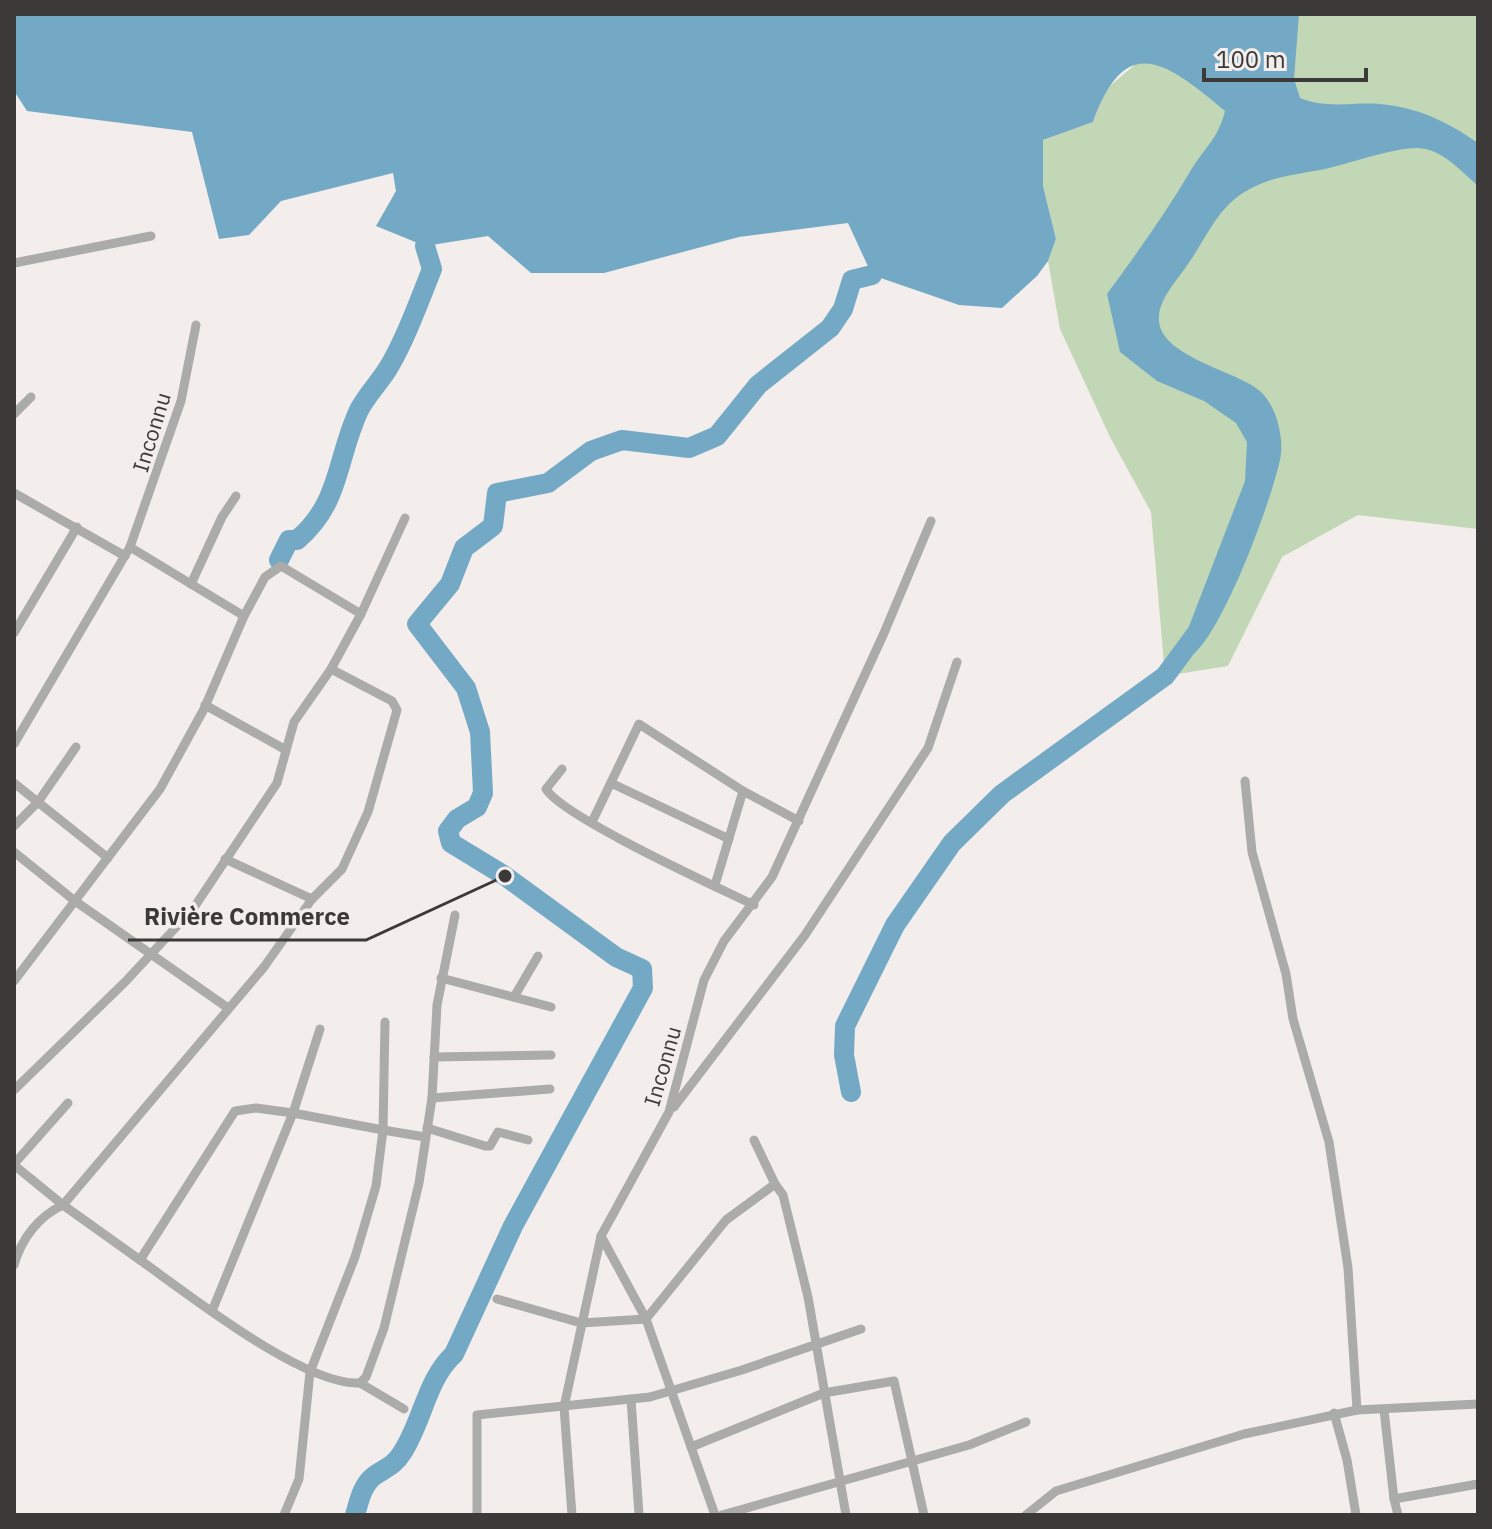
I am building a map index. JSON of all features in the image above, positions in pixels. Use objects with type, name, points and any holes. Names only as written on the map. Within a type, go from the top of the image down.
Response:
[{"type":"street","points":[[14,263],[151,236]]},
{"type":"street","name":"Inconnu","points":[[14,744],[128,552],[181,401],[196,325]]},
{"type":"street","points":[[14,414],[31,397]]},
{"type":"street","points":[[14,493],[191,584],[244,616]]},
{"type":"street","points":[[191,584],[222,517],[236,496]]},
{"type":"street","points":[[14,1090],[125,982],[193,909],[277,783],[294,722],[331,669],[361,614],[405,518]]},
{"type":"street","name":"Inconnu","points":[[572,1515],[564,1407],[601,1236],[669,1112],[704,980],[724,941],[772,877],[931,521]]},
{"type":"street","points":[[14,633],[77,527]]},
{"type":"street","points":[[14,981],[160,789],[205,705],[244,616],[265,577],[281,566],[361,614]]},
{"type":"street","points":[[669,1112],[805,935],[928,748],[957,662]]},
{"type":"street","points":[[14,1265],[18,1250],[45,1213],[63,1205],[264,967],[312,899],[342,869],[356,841],[396,715],[392,701],[331,669]]},
{"type":"street","points":[[205,705],[286,750]]},
{"type":"street","points":[[592,822],[639,724],[743,791],[799,821]]},
{"type":"street","points":[[14,826],[38,802],[76,747]]},
{"type":"street","points":[[562,769],[546,789],[551,797],[592,822],[754,905]]},
{"type":"street","points":[[1245,781],[1252,852],[1286,974],[1293,1019],[1329,1142],[1348,1268],[1357,1410]]},
{"type":"street","points":[[14,783],[108,858]]},
{"type":"street","points":[[611,783],[694,826],[729,839]]},
{"type":"street","points":[[715,885],[743,791]]},
{"type":"street","points":[[14,852],[75,901],[228,1008]]},
{"type":"street","points":[[225,859],[312,899]]},
{"type":"street","points":[[360,1383],[366,1377],[391,1302],[419,1183],[432,1098],[441,978],[455,915]]},
{"type":"street","points":[[514,997],[538,956]]},
{"type":"street","points":[[441,978],[498,996],[551,1007]]},
{"type":"street","points":[[284,1515],[299,1479],[311,1368],[355,1257],[372,1200],[383,1130],[385,1022]]},
{"type":"street","points":[[212,1311],[293,1113],[320,1029]]},
{"type":"street","points":[[434,1057],[551,1055]]},
{"type":"street","points":[[432,1098],[550,1089]]},
{"type":"street","points":[[68,1103],[14,1165],[63,1205],[212,1311],[311,1368],[348,1384],[360,1383],[404,1409]]},
{"type":"street","points":[[140,1260],[235,1111],[256,1108],[293,1113],[383,1130],[426,1132],[485,1146],[490,1146],[498,1132],[528,1140]]},
{"type":"street","points":[[754,1140],[783,1195],[798,1253],[846,1515]]},
{"type":"street","points":[[497,1299],[581,1323],[646,1319],[726,1220],[775,1184]]},
{"type":"street","points":[[601,1236],[646,1319],[715,1515]]},
{"type":"street","points":[[477,1515],[477,1415],[670,1392],[861,1329]]},
{"type":"street","points":[[691,1447],[824,1393],[894,1381],[924,1515]]},
{"type":"street","points":[[631,1399],[639,1515]]},
{"type":"street","points":[[1026,1515],[1056,1491],[1244,1434],[1357,1410],[1478,1404]]},
{"type":"street","points":[[1384,1410],[1398,1515]]},
{"type":"street","points":[[1334,1413],[1347,1460],[1356,1515]]},
{"type":"street","points":[[722,1515],[841,1483],[910,1459],[969,1445],[1026,1422]]},
{"type":"street","points":[[1394,1499],[1478,1484]]},
{"type":"green space","points":[[1165,14],[1478,14],[1478,529],[1358,515],[1282,557],[1228,666],[1165,676],[1151,512],[1110,437],[1060,329],[1048,261],[1056,239],[1043,186],[1043,140],[1093,122],[1105,90],[1137,63]]},
{"type":"water","points":[[14,14],[1299,14],[1294,79],[1300,98],[1330,104],[1394,106],[1444,122],[1478,143],[1478,186],[1443,157],[1418,148],[1264,182],[1226,207],[1166,296],[1159,316],[1161,330],[1170,342],[1184,353],[1261,392],[1274,413],[1281,446],[1269,500],[1244,566],[1214,627],[1200,648],[1187,658],[1183,651],[1188,629],[1245,481],[1247,442],[1236,423],[1204,401],[1157,381],[1120,352],[1107,294],[1215,136],[1225,111],[1167,69],[1150,64],[1134,65],[1120,74],[1106,93],[1093,122],[1043,140],[1043,186],[1056,239],[1048,261],[1037,276],[1002,308],[959,305],[872,275],[848,223],[739,237],[604,273],[531,273],[488,236],[425,246],[376,226],[396,191],[393,173],[281,201],[249,235],[219,239],[192,132],[27,111],[14,91]]},
{"type":"waterway","points":[[279,560],[289,540],[297,540],[322,511],[336,480],[359,410],[387,370],[406,334],[432,269],[425,246]]},
{"type":"waterway","points":[[355,1515],[367,1484],[396,1461],[409,1441],[431,1388],[454,1354],[513,1226],[643,988],[642,969],[616,957],[505,876],[451,843],[448,831],[457,819],[477,807],[483,793],[480,732],[466,688],[417,624],[450,584],[464,548],[493,526],[497,493],[548,483],[591,451],[622,440],[689,448],[717,436],[758,385],[830,328],[843,309],[852,280],[872,275]]},
{"type":"waterway","points":[[851,1092],[844,1055],[845,1026],[895,925],[952,843],[1002,794],[1165,676],[1199,630]]},
{"type":"place","name":"Rivière Commerce","points":[[505,876]]}]
